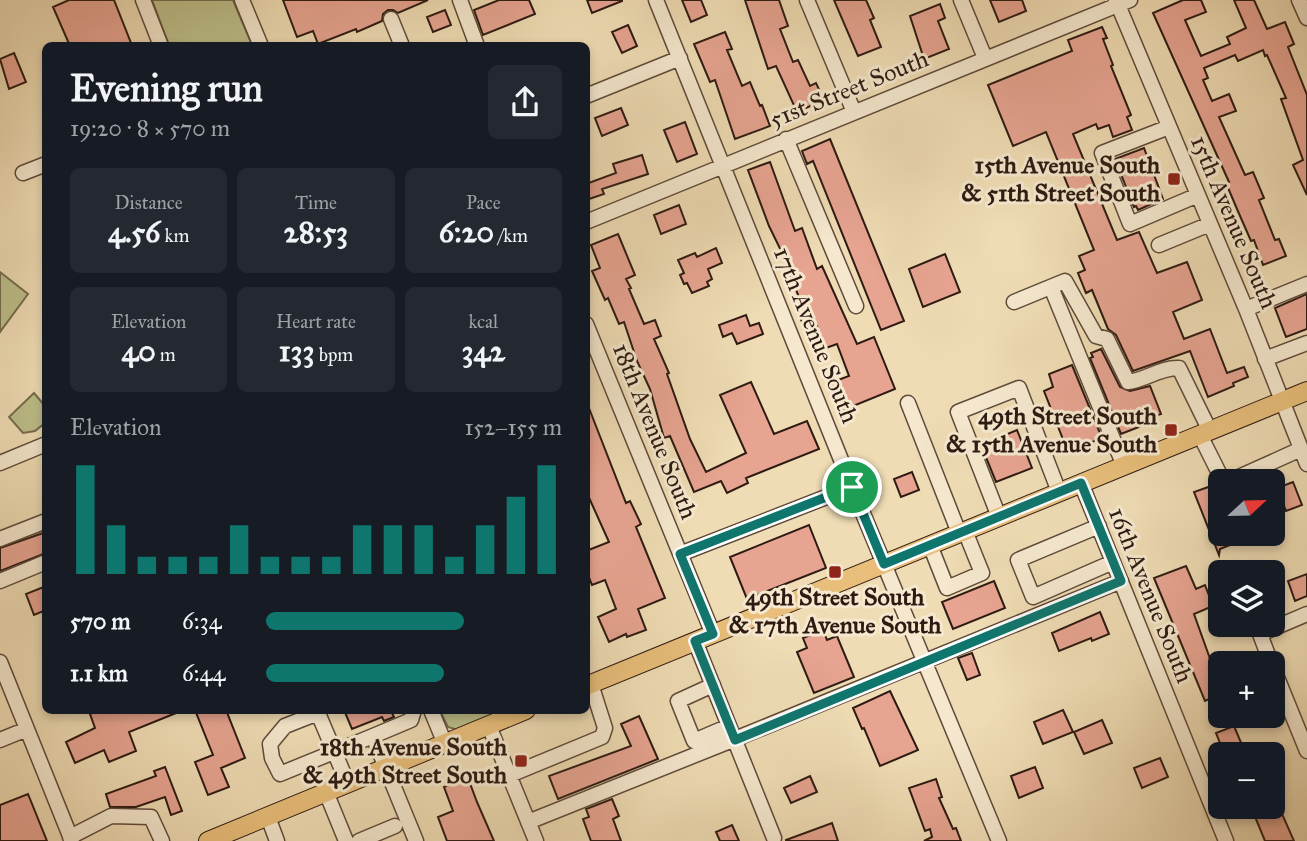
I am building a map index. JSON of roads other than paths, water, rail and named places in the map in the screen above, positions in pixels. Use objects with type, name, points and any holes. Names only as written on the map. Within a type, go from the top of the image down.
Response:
[{"type":"main road","points":[[590,685],[1307,391]]},
{"type":"main road","points":[[208,841],[517,714]]},
{"type":"street","points":[[143,0],[159,42]]},
{"type":"street","points":[[242,0],[259,42]]},
{"type":"street","points":[[460,0],[476,42]]},
{"type":"street","name":"17th Avenue South","points":[[656,0],[852,487],[999,841]]},
{"type":"street","points":[[807,0],[854,112]]},
{"type":"street","points":[[961,0],[985,58]]},
{"type":"street","points":[[1299,0],[1307,18]]},
{"type":"street","name":"51st Street South","points":[[590,220],[1121,2]]},
{"type":"street","name":"15th Avenue South","points":[[1121,2],[1169,127],[1246,309],[1307,464]]},
{"type":"street","points":[[391,19],[400,42]]},
{"type":"street","points":[[590,94],[680,58]]},
{"type":"street","points":[[1169,127],[1102,153],[1130,224],[1198,195]]},
{"type":"street","points":[[786,139],[856,306]]},
{"type":"street","points":[[23,173],[42,166]]},
{"type":"street","points":[[1158,245],[1210,224]]},
{"type":"street","points":[[1014,302],[1065,282],[1096,336],[1107,339],[1128,382],[1168,368],[1179,368],[1218,469]]},
{"type":"street","points":[[1246,309],[1307,284]]},
{"type":"street","points":[[1051,287],[1124,466]]},
{"type":"street","name":"18th Avenue South","points":[[590,334],[713,634]]},
{"type":"street","points":[[1265,359],[1307,343]]},
{"type":"street","points":[[999,517],[958,412],[1019,388],[1059,492]]},
{"type":"street","points":[[908,403],[982,573],[947,588],[930,545]]},
{"type":"street","points":[[0,463],[42,446]]},
{"type":"street","points":[[1257,469],[1301,449]]},
{"type":"street","name":"16th Avenue South","points":[[1081,483],[1226,841]]},
{"type":"street","points":[[680,554],[852,487]]},
{"type":"street","points":[[0,539],[42,523]]},
{"type":"street","points":[[1099,526],[1018,560],[1033,597],[1114,562]]},
{"type":"street","points":[[0,581],[42,564]]},
{"type":"street","points":[[528,822],[732,733],[925,661],[1121,581]]},
{"type":"street","points":[[1266,651],[1259,634],[1307,614]]},
{"type":"street","points":[[695,641],[774,838]]},
{"type":"street","points":[[0,662],[71,839],[111,816],[151,817],[162,841]]},
{"type":"street","points":[[713,685],[678,701],[694,741],[732,733]]},
{"type":"street","points":[[510,775],[602,737],[605,728],[590,688]]},
{"type":"street","points":[[1285,696],[1307,751]]},
{"type":"street","points":[[315,714],[285,726],[270,744],[272,758],[280,774],[411,720],[413,714]]},
{"type":"street","points":[[318,714],[348,784]]},
{"type":"street","points":[[433,714],[445,744]]},
{"type":"street","points":[[489,726],[536,841]]},
{"type":"street","points":[[0,740],[27,729]]},
{"type":"street","points":[[373,736],[416,841]]},
{"type":"street","points":[[326,792],[346,841]]},
{"type":"street","points":[[268,817],[276,841]]},
{"type":"street","points":[[359,841],[394,826]]},
{"type":"place","name":"15th Avenue South & 51th Street South","points":[[1174,179]]},
{"type":"place","name":"49th Street South & 15th Avenue South","points":[[1171,430]]},
{"type":"place","name":"49th Street South & 17th Avenue South","points":[[835,572]]},
{"type":"place","name":"18th Avenue South & 49th Street South","points":[[521,761]]}]
